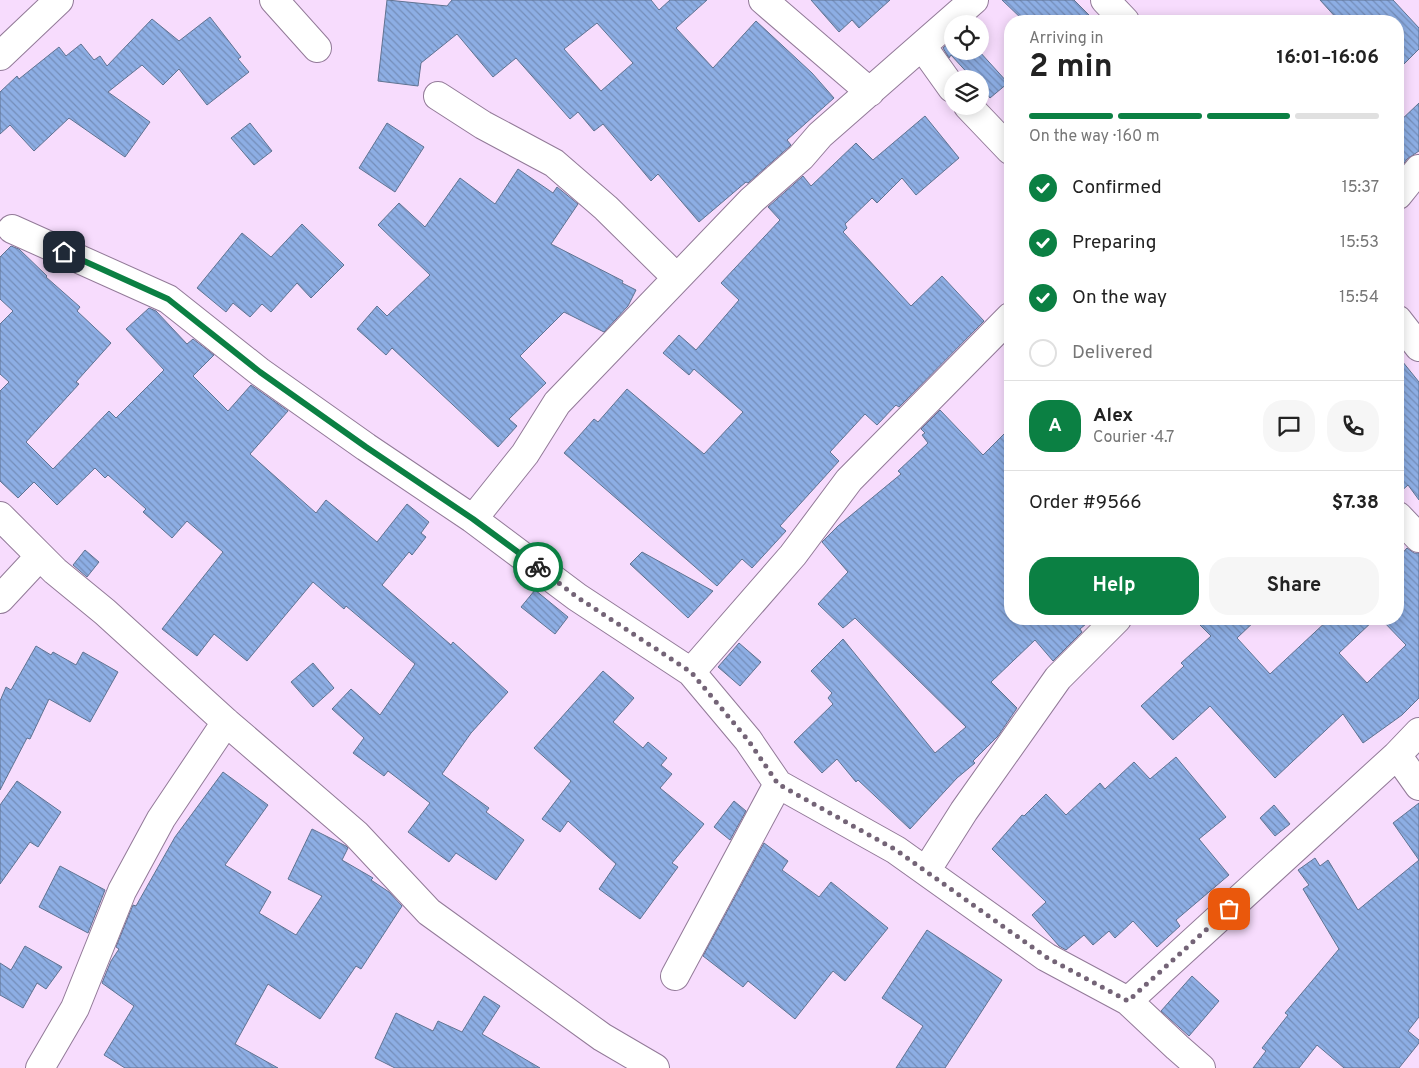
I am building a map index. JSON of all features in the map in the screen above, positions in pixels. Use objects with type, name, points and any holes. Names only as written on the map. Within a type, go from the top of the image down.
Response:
[{"type":"street","points":[[0,56],[60,0]]},
{"type":"street","points":[[274,0],[317,48]]},
{"type":"street","points":[[763,0],[870,92]]},
{"type":"street","points":[[473,519],[525,454],[557,403],[752,200],[801,157],[820,136],[974,0]]},
{"type":"street","points":[[1105,0],[1119,15]]},
{"type":"street","points":[[922,46],[944,77]]},
{"type":"street","points":[[438,96],[483,125],[554,163],[606,208],[677,278]]},
{"type":"street","points":[[977,115],[1004,144]]},
{"type":"street","points":[[1404,188],[1419,169]]},
{"type":"street","points":[[12,229],[168,299],[260,372],[366,447],[473,519],[577,597],[691,672],[748,740],[778,784],[896,850],[1046,957],[1128,1001],[1201,1068]]},
{"type":"street","points":[[691,672],[793,555],[849,480],[1004,323]]},
{"type":"street","points":[[1404,328],[1419,347]]},
{"type":"street","points":[[0,516],[40,556],[112,618],[226,722],[356,834],[429,912],[602,1037],[655,1068]]},
{"type":"street","points":[[1404,522],[1419,538]]},
{"type":"street","points":[[0,599],[40,556]]},
{"type":"street","points":[[926,871],[964,811],[1058,678],[1111,625]]},
{"type":"street","points":[[40,1068],[75,1008],[122,890],[161,819],[226,722]]},
{"type":"street","points":[[1128,1001],[1397,756],[1419,732]]},
{"type":"street","points":[[1397,756],[1419,786]]},
{"type":"street","points":[[674,976],[778,784]]},
{"type":"building","points":[[387,0],[447,6],[452,0],[651,0],[659,10],[670,0],[707,0],[676,28],[713,68],[756,21],[812,73],[834,98],[787,140],[790,146],[699,222],[658,174],[651,181],[603,124],[594,131],[578,112],[570,119],[516,58],[493,77],[457,34],[421,63],[418,86],[378,81]],"holes":[[[597,23],[633,63],[601,91],[564,49]]]},
{"type":"building","points":[[811,0],[890,0],[859,28],[852,20],[839,32]]},
{"type":"building","points":[[1002,0],[1074,0],[1089,15],[1018,15]]},
{"type":"building","points":[[1320,0],[1393,0],[1419,28],[1419,49],[1404,64],[1404,15],[1334,15]]},
{"type":"building","points":[[210,17],[241,57],[238,59],[249,72],[207,105],[179,69],[163,85],[142,65],[108,92],[150,122],[125,157],[69,118],[34,151],[10,125],[0,134],[0,92],[17,76],[19,79],[59,47],[66,56],[81,44],[94,60],[100,56],[107,66],[152,19],[179,41]]},
{"type":"building","points":[[956,60],[987,60],[1004,79],[1004,86],[990,98],[989,70],[965,70]]},
{"type":"building","points":[[1419,103],[1419,151],[1404,163],[1404,117]]},
{"type":"building","points":[[925,116],[959,158],[916,195],[902,178],[877,203],[872,198],[845,224],[847,228],[843,232],[911,306],[942,276],[984,321],[899,407],[896,405],[877,425],[865,414],[830,452],[839,461],[780,526],[786,531],[752,568],[742,559],[717,586],[564,453],[594,419],[598,422],[627,389],[704,454],[743,412],[694,369],[689,375],[663,353],[679,335],[696,350],[739,300],[721,283],[780,220],[768,207],[803,176],[811,186],[856,143],[873,160]]},
{"type":"building","points":[[250,123],[272,151],[254,165],[231,138]]},
{"type":"building","points":[[387,123],[424,147],[395,192],[359,168]]},
{"type":"building","points":[[518,169],[553,193],[557,187],[578,204],[551,244],[623,281],[622,283],[636,290],[628,306],[604,332],[564,312],[520,356],[546,383],[509,419],[517,426],[498,447],[392,348],[386,355],[357,329],[377,306],[387,316],[430,275],[378,225],[399,203],[425,227],[460,178],[495,204]]},
{"type":"building","points":[[302,224],[344,265],[311,298],[297,283],[271,312],[262,304],[250,317],[233,303],[226,312],[197,288],[242,233],[271,257]]},
{"type":"building","points":[[11,246],[19,249],[46,277],[80,307],[77,311],[111,343],[76,382],[79,384],[26,442],[53,469],[109,411],[116,418],[164,370],[126,329],[149,308],[156,311],[187,344],[193,339],[214,355],[193,376],[228,411],[251,385],[288,411],[250,454],[316,513],[326,500],[377,542],[407,504],[429,522],[421,533],[426,537],[412,555],[409,552],[382,585],[451,645],[453,642],[508,692],[471,733],[442,774],[489,808],[486,812],[524,840],[496,880],[456,853],[449,862],[408,832],[430,803],[388,771],[384,776],[353,753],[364,738],[332,709],[351,689],[380,715],[415,664],[346,606],[344,609],[313,582],[247,661],[214,634],[197,656],[162,629],[223,552],[187,521],[172,538],[143,512],[146,509],[108,475],[105,478],[95,468],[57,505],[34,482],[18,498],[0,481],[0,391],[9,382],[0,374],[0,324],[13,311],[0,299],[0,257]]},
{"type":"building","points":[[1404,363],[1419,382],[1419,500],[1408,485],[1404,489]]},
{"type":"building","points":[[940,410],[983,455],[1004,434],[1004,625],[1085,625],[1080,629],[1082,632],[1053,661],[1035,640],[991,682],[1017,708],[998,736],[973,761],[975,763],[957,778],[910,829],[858,780],[856,782],[837,759],[822,773],[794,742],[833,704],[828,698],[832,693],[811,671],[843,639],[935,753],[966,727],[855,618],[843,628],[818,604],[848,572],[822,542],[838,526],[901,474],[898,471],[928,443],[922,435],[925,433],[921,429]]},
{"type":"building","points":[[1407,548],[1414,553],[1419,553],[1419,698],[1402,715],[1363,743],[1343,714],[1275,778],[1210,706],[1173,740],[1141,706],[1184,666],[1181,663],[1211,636],[1200,625],[1251,625],[1237,638],[1270,674],[1323,625],[1369,625],[1339,653],[1367,683],[1406,645],[1387,625],[1404,625],[1404,551]]},
{"type":"building","points":[[85,550],[99,562],[87,577],[73,565]]},
{"type":"building","points":[[642,552],[713,591],[688,618],[630,564]]},
{"type":"building","points":[[535,590],[568,617],[555,634],[521,607]]},
{"type":"building","points":[[739,643],[761,662],[740,686],[718,667]]},
{"type":"building","points":[[36,646],[51,655],[53,652],[76,665],[83,652],[118,672],[90,722],[49,699],[30,739],[27,738],[0,790],[0,701],[6,687],[11,690]]},
{"type":"building","points":[[313,663],[334,688],[313,707],[291,682]]},
{"type":"building","points":[[603,671],[634,698],[613,722],[643,748],[648,742],[667,758],[661,765],[672,774],[660,788],[704,824],[672,863],[678,867],[640,919],[599,889],[616,864],[568,821],[560,832],[542,819],[571,781],[534,748]]},
{"type":"building","points":[[1176,757],[1226,817],[1199,839],[1229,875],[1176,920],[1180,926],[1157,947],[1133,921],[1115,938],[1109,931],[1093,945],[1084,935],[1066,950],[1059,946],[1032,915],[1046,902],[992,849],[1022,815],[1024,816],[1046,794],[1066,815],[1100,783],[1105,789],[1134,762],[1150,779]]},
{"type":"building","points":[[223,772],[268,805],[225,865],[271,892],[259,913],[296,935],[322,896],[288,879],[312,829],[346,846],[348,848],[342,860],[373,878],[371,880],[389,892],[402,906],[361,969],[356,966],[320,1019],[268,984],[235,1044],[278,1068],[125,1068],[104,1055],[134,1006],[102,983],[111,961],[119,949],[116,947],[133,905],[136,906],[175,837]]},
{"type":"building","points":[[17,781],[61,812],[38,847],[30,842],[0,884],[0,805]]},
{"type":"building","points":[[734,801],[746,811],[730,840],[714,827]]},
{"type":"building","points":[[1419,803],[1419,860],[1393,823]]},
{"type":"building","points":[[1274,805],[1290,824],[1275,836],[1260,818]]},
{"type":"building","points":[[764,843],[788,861],[782,870],[819,897],[831,882],[888,928],[845,981],[833,971],[795,1019],[748,981],[743,987],[703,956]]},
{"type":"building","points":[[1315,858],[1320,866],[1328,860],[1358,910],[1419,860],[1419,1017],[1408,1031],[1419,1040],[1419,1043],[1399,1068],[1344,1068],[1317,1045],[1299,1068],[1253,1068],[1266,1051],[1262,1048],[1288,1015],[1285,1013],[1339,949],[1303,889],[1309,885],[1298,870]]},
{"type":"building","points":[[60,866],[105,890],[88,933],[39,907]]},
{"type":"building","points":[[927,930],[1002,980],[945,1068],[896,1068],[923,1026],[882,998]]},
{"type":"building","points":[[25,946],[62,967],[46,989],[37,983],[23,1008],[0,995],[0,963],[11,970]]},
{"type":"building","points":[[1192,976],[1219,1001],[1189,1036],[1161,1011]]},
{"type":"building","points":[[484,996],[500,1006],[482,1034],[540,1068],[395,1068],[375,1058],[396,1013],[433,1031],[438,1021],[462,1032]]},
{"type":"way so far","points":[[538,567],[577,597],[691,672],[748,740],[778,784],[896,850],[1046,957],[1128,1001],[1229,909]]},
{"type":"route","points":[[64,252],[168,299],[260,372],[366,447],[473,519],[538,567]]}]
